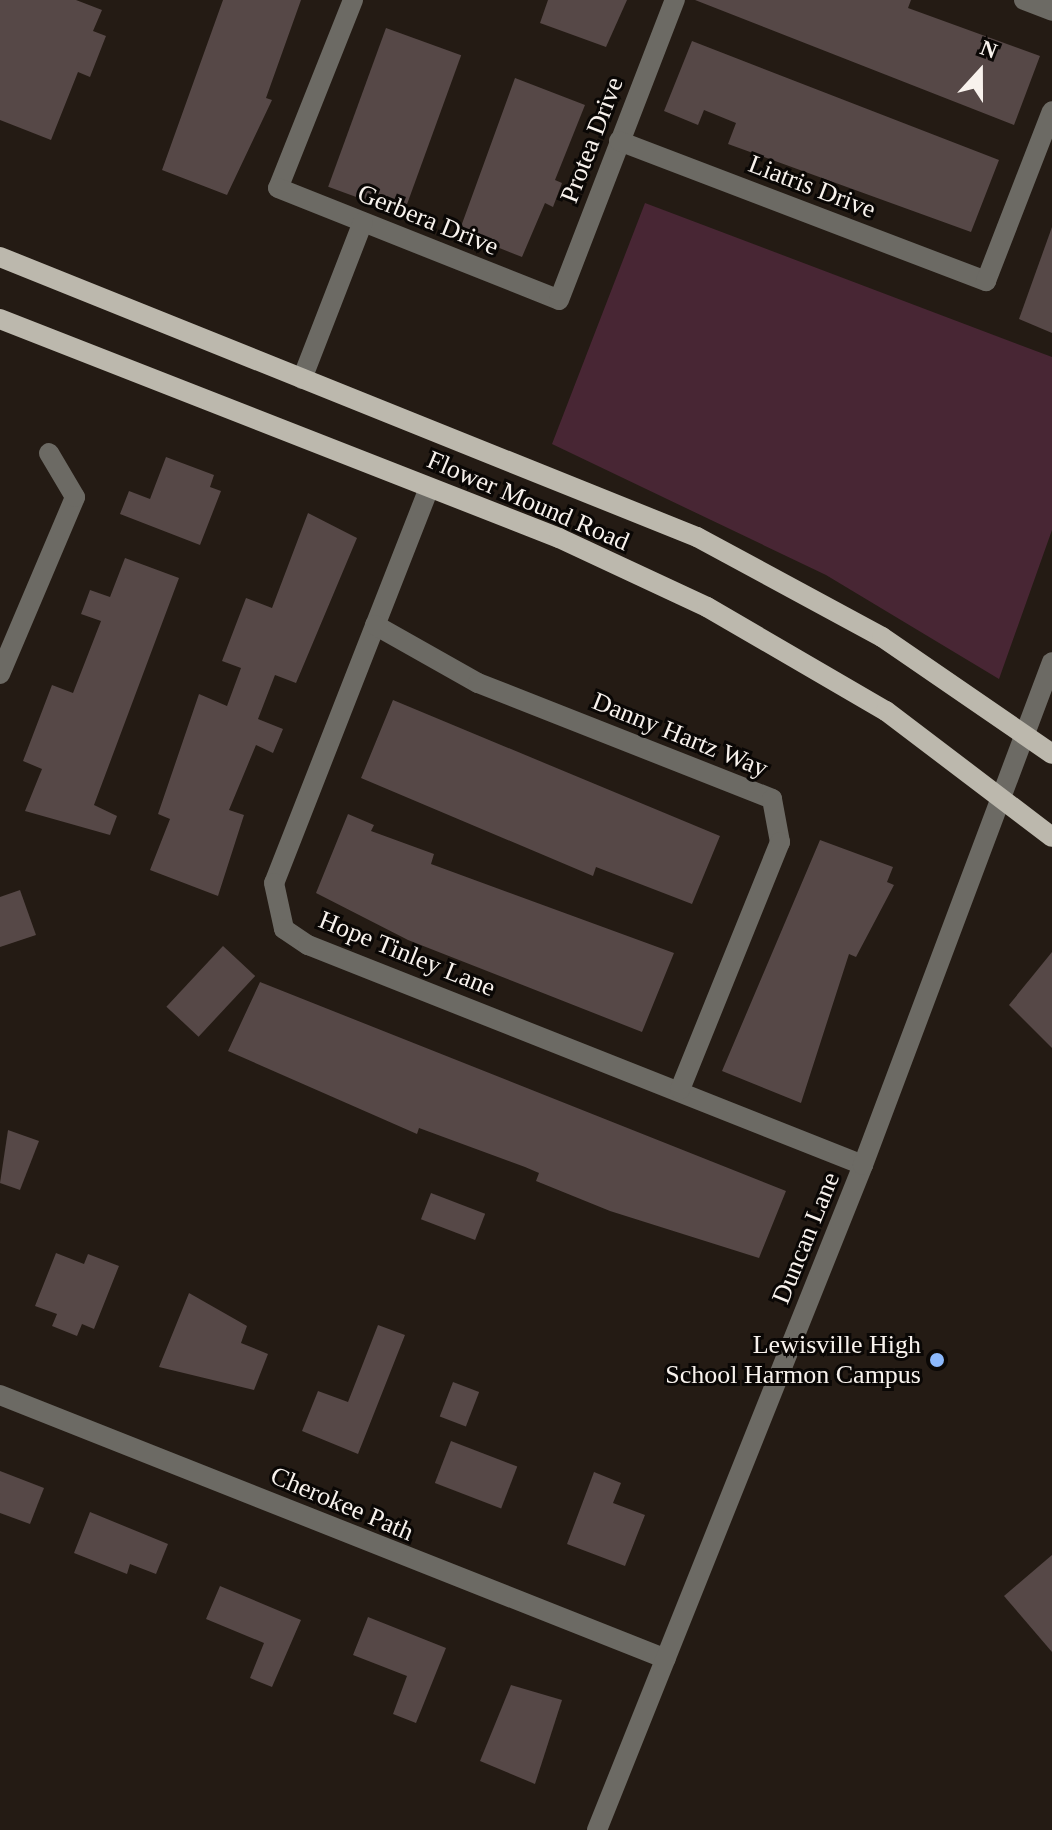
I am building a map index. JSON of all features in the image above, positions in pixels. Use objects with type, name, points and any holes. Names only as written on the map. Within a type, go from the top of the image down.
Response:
[{"type":"main road","name":"Flower Mound Road","points":[[0,257],[697,537],[882,637],[1006,719],[1052,754]]},
{"type":"main road","name":"Flower Mound Road","points":[[0,319],[429,488],[733,621],[886,711],[1002,796],[1052,837]]},
{"type":"street","name":"Gerbera Drive","points":[[353,0],[278,188],[559,300]]},
{"type":"street","name":"Protea Drive","points":[[559,300],[675,0]]},
{"type":"street","points":[[1024,0],[1052,11]]},
{"type":"street","name":"Liatris Drive","points":[[619,141],[986,281],[1052,111]]},
{"type":"street","points":[[302,379],[363,222]]},
{"type":"street","points":[[0,674],[75,497],[49,453]]},
{"type":"street","name":"Hope Tinley Lane","points":[[429,488],[274,883],[284,929],[308,945],[863,1165]]},
{"type":"street","name":"Danny Hartz Way","points":[[375,625],[478,683],[772,799],[780,842],[680,1090]]},
{"type":"street","name":"Duncan Lane","points":[[597,1830],[863,1165],[1052,662]]},
{"type":"street","name":"Cherokee Path","points":[[0,1395],[666,1659]]},
{"type":"shaded area","points":[[645,203],[1052,357],[1052,530],[999,679],[826,575],[552,444]]},
{"type":"building","points":[[0,0],[76,0],[102,10],[93,31],[106,36],[90,77],[78,72],[51,140],[0,120]]},
{"type":"building","points":[[223,0],[301,0],[266,98],[272,100],[227,195],[162,170]]},
{"type":"building","points":[[548,0],[627,0],[606,47],[540,23]]},
{"type":"building","points":[[695,0],[911,0],[908,8],[1040,56],[1014,125]]},
{"type":"building","points":[[386,28],[461,55],[403,214],[328,187]]},
{"type":"building","points":[[692,41],[999,160],[971,232],[728,144],[736,123],[704,110],[698,125],[664,111]]},
{"type":"building","points":[[515,78],[585,105],[555,180],[562,183],[553,207],[545,203],[522,257],[459,232]]},
{"type":"building","points":[[1052,227],[1052,333],[1019,319]]},
{"type":"building","points":[[166,457],[214,475],[210,487],[221,491],[200,545],[120,514],[129,491],[150,499]]},
{"type":"building","points":[[308,513],[357,538],[296,683],[275,675],[258,719],[283,729],[273,753],[256,745],[229,810],[244,815],[218,896],[150,870],[170,819],[158,814],[199,694],[227,706],[241,668],[222,661],[246,598],[272,608]]},
{"type":"building","points":[[125,558],[179,578],[94,805],[117,816],[110,835],[25,811],[42,769],[23,761],[52,685],[73,693],[101,621],[81,614],[90,590],[110,597]]},
{"type":"building","points":[[393,700],[720,836],[692,904],[596,867],[593,876],[361,778]]},
{"type":"building","points":[[348,814],[374,825],[371,831],[434,854],[431,864],[674,953],[642,1032],[408,940],[316,893]]},
{"type":"building","points":[[820,840],[893,867],[887,882],[894,885],[856,957],[849,954],[801,1103],[722,1071]]},
{"type":"building","points":[[20,890],[36,935],[0,947],[0,897]]},
{"type":"building","points":[[223,946],[255,976],[199,1037],[166,1007]]},
{"type":"building","points":[[1052,952],[1052,1048],[1009,1005]]},
{"type":"building","points":[[260,982],[786,1191],[759,1258],[610,1211],[536,1181],[539,1173],[525,1167],[419,1128],[417,1134],[228,1051]]},
{"type":"building","points":[[8,1130],[39,1141],[20,1190],[0,1183]]},
{"type":"building","points":[[431,1193],[485,1214],[475,1240],[421,1219]]},
{"type":"building","points":[[56,1253],[84,1264],[88,1254],[119,1266],[94,1329],[82,1324],[77,1336],[52,1326],[57,1314],[35,1306]]},
{"type":"building","points":[[189,1293],[247,1326],[241,1343],[268,1354],[254,1390],[159,1367]]},
{"type":"building","points":[[378,1325],[405,1335],[358,1454],[302,1431],[318,1391],[348,1402]]},
{"type":"building","points":[[453,1382],[479,1392],[466,1427],[440,1417]]},
{"type":"building","points":[[451,1441],[517,1466],[501,1508],[435,1483]]},
{"type":"building","points":[[0,1471],[44,1488],[30,1524],[0,1513]]},
{"type":"building","points":[[594,1472],[621,1483],[613,1503],[645,1515],[625,1566],[567,1544]]},
{"type":"building","points":[[90,1512],[168,1544],[156,1574],[130,1564],[127,1574],[74,1553]]},
{"type":"building","points":[[1052,1555],[1052,1652],[1004,1596]]},
{"type":"building","points":[[220,1586],[301,1620],[272,1687],[250,1678],[264,1643],[206,1619]]},
{"type":"building","points":[[368,1617],[446,1648],[416,1723],[393,1714],[407,1676],[353,1655]]},
{"type":"building","points":[[511,1685],[562,1700],[535,1784],[480,1761]]},
{"type":"place","name":"Lewisville High School Harmon Campus","points":[[937,1360]]}]
